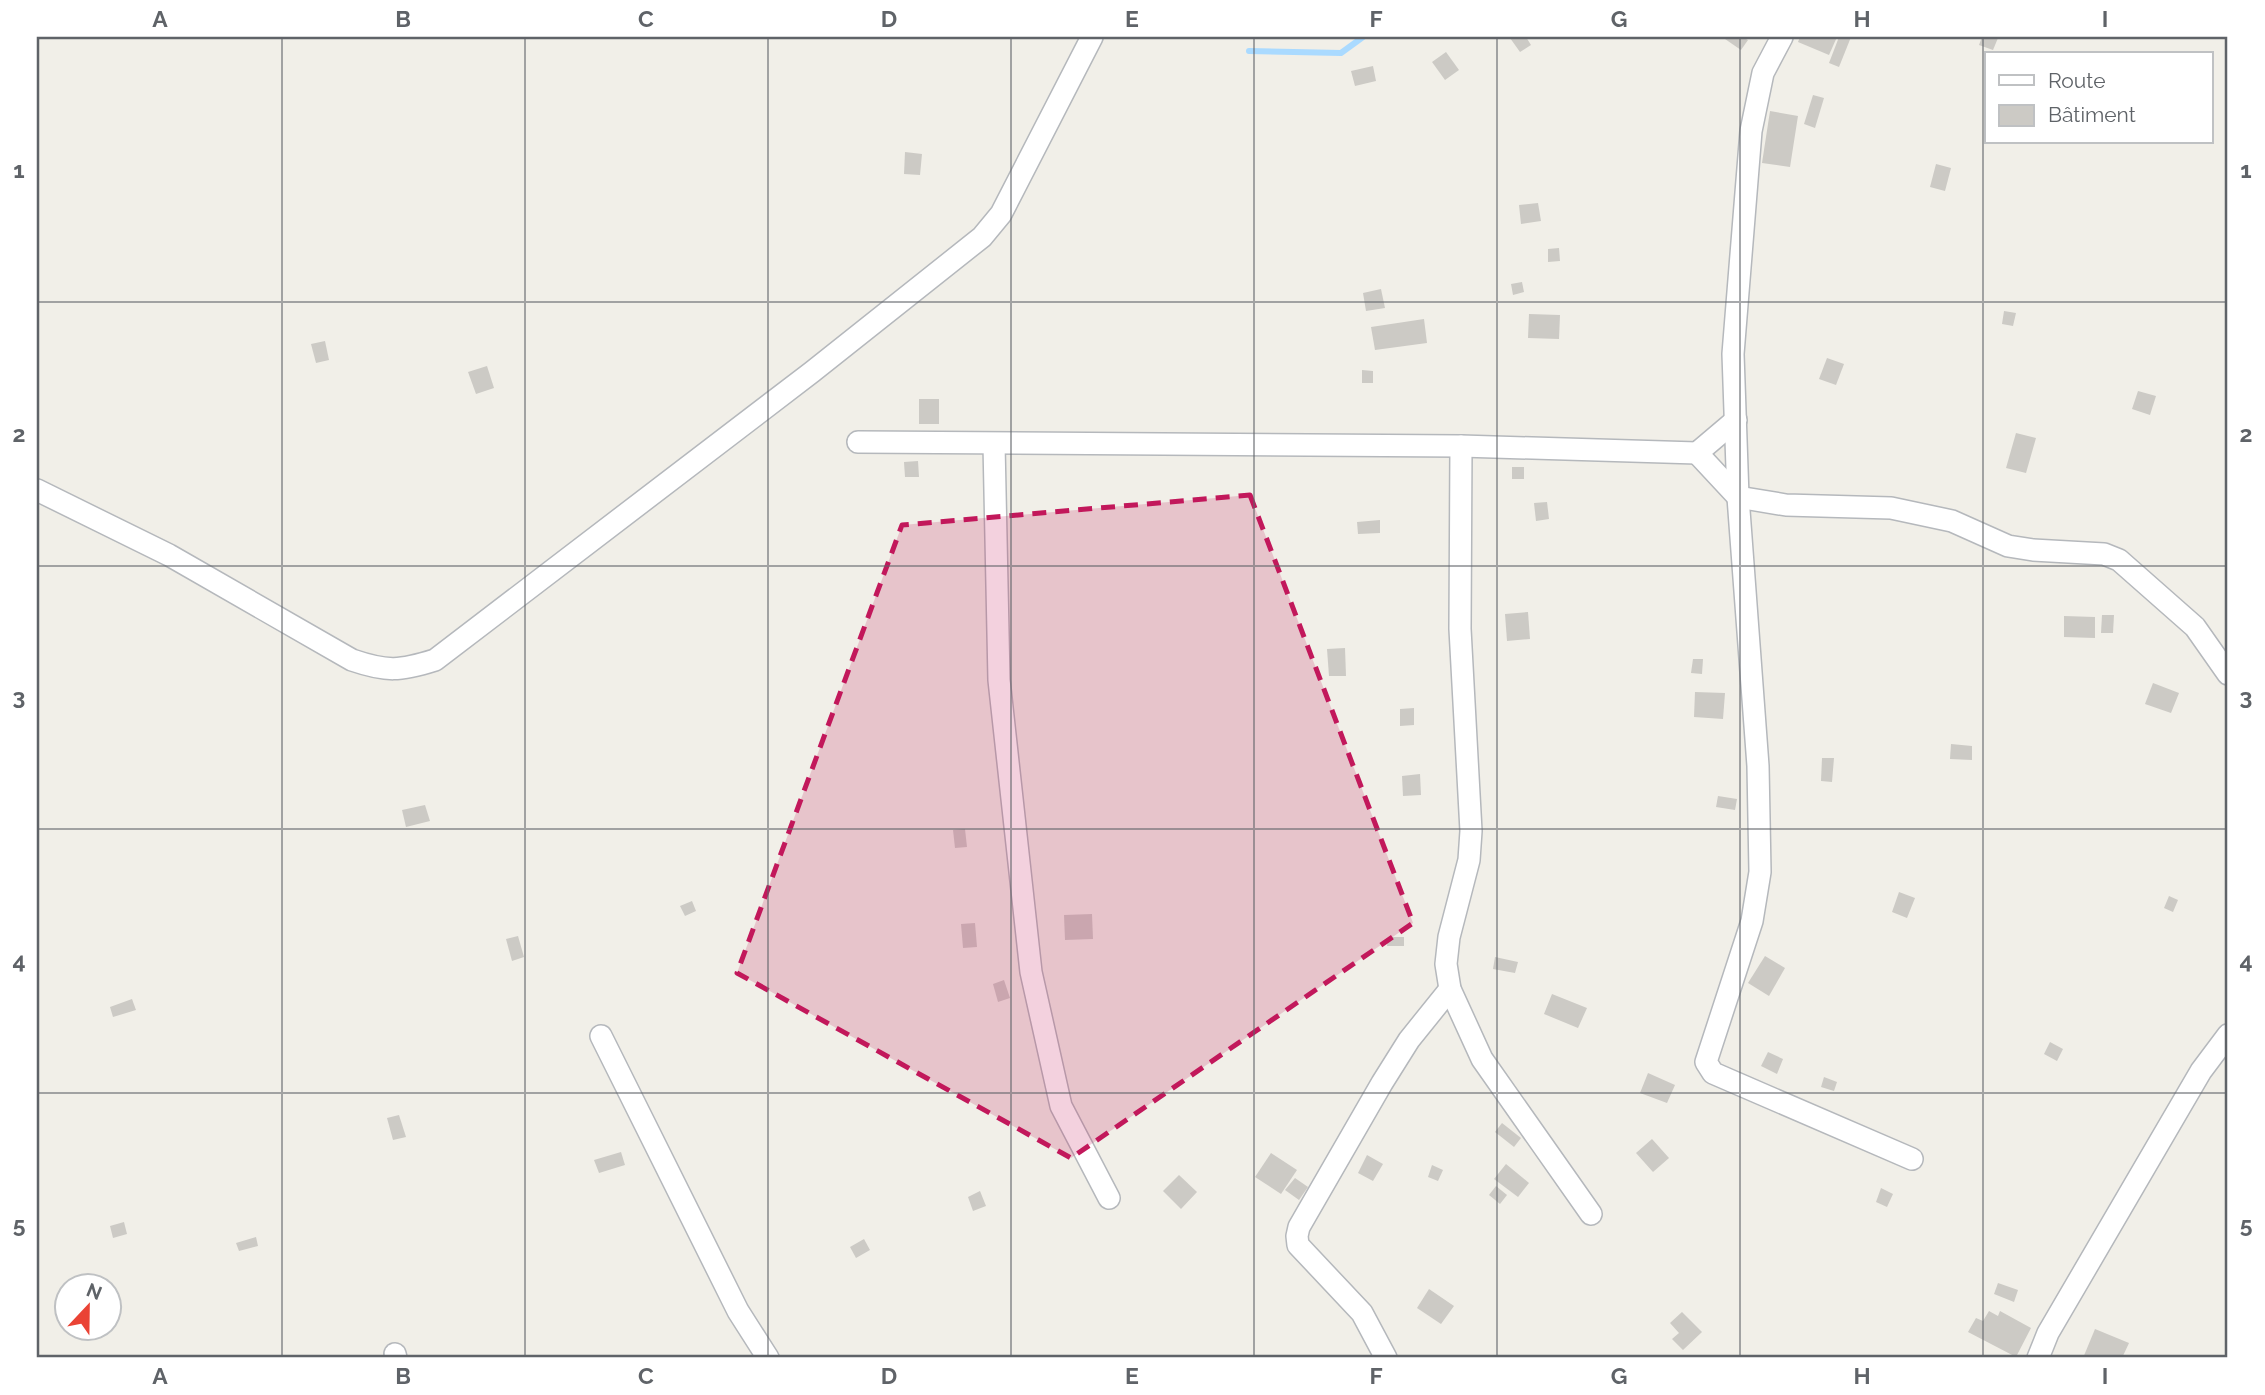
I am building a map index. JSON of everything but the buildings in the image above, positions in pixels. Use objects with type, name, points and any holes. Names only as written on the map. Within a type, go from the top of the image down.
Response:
[{"type":"street","points":[[37,489],[169,555],[352,660],[380,669],[408,669],[435,660],[812,372],[982,237],[1001,214],[1092,37]]},
{"type":"street","points":[[1782,37],[1763,73],[1751,131],[1733,355],[1738,497],[1758,766],[1760,872],[1752,921],[1706,1062],[1713,1073],[1912,1159]]},
{"type":"street","points":[[858,442],[1461,446],[1697,453],[1736,420]]},
{"type":"street","points":[[994,444],[999,680],[1031,972],[1061,1106],[1109,1198]]},
{"type":"street","points":[[1461,446],[1460,629],[1471,831],[1469,860],[1449,937],[1446,964],[1450,989],[1482,1059],[1591,1214]]},
{"type":"street","points":[[1697,453],[1738,497],[1786,505],[1891,508],[1952,521],[2008,545],[2033,550],[2104,554],[2119,560],[2195,627],[2228,674]]},
{"type":"street","points":[[1386,1358],[1362,1313],[1298,1245],[1297,1236],[1299,1227],[1382,1083],[1409,1040],[1450,989]]},
{"type":"street","points":[[2038,1358],[2048,1332],[2201,1070],[2228,1035]]},
{"type":"street","points":[[601,1036],[738,1311],[768,1358]]},
{"type":"highlighted area","points":[[1250,495],[1413,923],[1071,1158],[737,973],[902,525]]},
{"type":"waterway","points":[[1249,51],[1341,53],[1363,37]]}]
